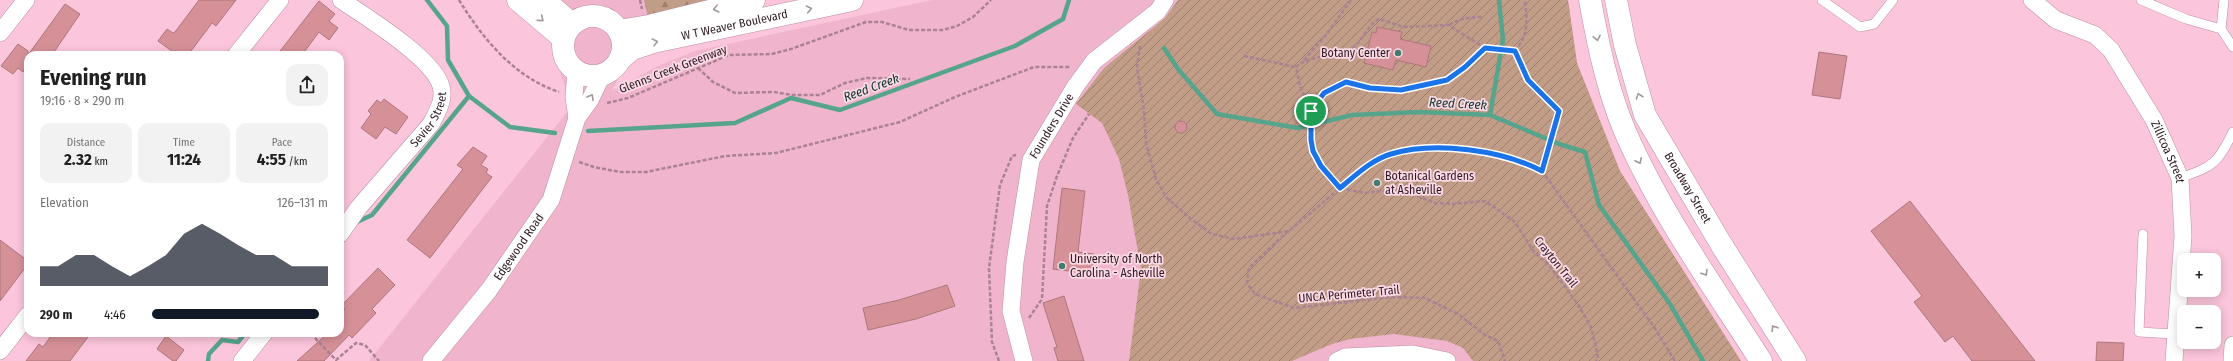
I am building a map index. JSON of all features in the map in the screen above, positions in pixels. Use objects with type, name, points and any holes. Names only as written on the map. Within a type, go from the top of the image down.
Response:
[{"type":"main road","points":[[518,0],[568,31]]},
{"type":"main road","points":[[544,0],[568,31]]},
{"type":"main road","name":"W T Weaver Boulevard","points":[[619,31],[649,26],[754,0]]},
{"type":"main road","name":"W T Weaver Boulevard","points":[[620,59],[632,50],[653,42],[852,0]]},
{"type":"main road","points":[[1590,0],[1606,74],[1624,127],[1641,166],[1668,213],[1761,361]]},
{"type":"main road","name":"Broadway Street","points":[[1616,0],[1624,45],[1645,115],[1721,244],[1795,361]]},
{"type":"main road","points":[[598,16],[610,21],[619,31],[623,42],[620,59],[611,70],[602,75],[585,75],[576,71],[566,60],[564,53],[568,31],[584,17],[598,16]]},
{"type":"street","points":[[0,33],[26,0]]},
{"type":"street","points":[[239,51],[280,0]]},
{"type":"street","name":"Sevier Street","points":[[341,0],[397,39],[433,72],[441,86],[442,96],[439,110],[431,124],[359,207],[344,228]]},
{"type":"street","name":"Founders Drive","points":[[1024,361],[1011,311],[1015,262],[1031,160],[1075,87],[1094,61],[1158,11],[1165,0]]},
{"type":"street","name":"Zillicoa Street","points":[[2032,0],[2056,20],[2095,35],[2111,50],[2154,120],[2180,178],[2183,236],[2174,361]]},
{"type":"street","name":"Edgewood Road","points":[[431,361],[488,290],[552,200],[582,98],[576,71]]},
{"type":"street","points":[[582,98],[602,75]]},
{"type":"street","points":[[0,351],[24,320]]},
{"type":"street","points":[[242,361],[261,337]]},
{"type":"street","points":[[2232,361],[2233,344]]},
{"type":"street","points":[[1337,361],[1345,357],[1414,354],[1447,361]]},
{"type":"lane","points":[[1822,0],[1860,27],[1874,24],[1893,0]]},
{"type":"lane","points":[[2141,0],[2180,16],[2221,29],[2233,47]]},
{"type":"lane","points":[[2221,29],[2224,0]]},
{"type":"lane","points":[[2180,178],[2208,168],[2221,156],[2233,132]]},
{"type":"lane","points":[[2143,234],[2139,332],[2176,334]]},
{"type":"path","name":"Glenns Creek Greenway","points":[[459,0],[485,39],[526,77],[543,87],[582,98],[607,103],[628,98],[729,55],[772,54],[791,49],[866,22],[882,22],[909,30],[943,30],[957,26],[973,17],[991,0]]},
{"type":"path","points":[[1244,56],[1296,66],[1303,61],[1326,35],[1351,0]]},
{"type":"path","points":[[1515,51],[1524,39],[1527,20],[1525,0]]},
{"type":"path","points":[[1303,61],[1351,49],[1363,39],[1373,22],[1379,19],[1404,26],[1448,25],[1464,18],[1483,17]]},
{"type":"path","points":[[1142,24],[1137,67],[1144,110],[1146,144],[1156,179],[1166,197],[1191,219],[1212,234],[1234,239],[1289,231]]},
{"type":"path","points":[[1448,25],[1485,48],[1515,51]]},
{"type":"path","points":[[1311,111],[1324,93],[1346,82],[1370,88],[1401,90],[1447,80],[1465,67],[1485,48]]},
{"type":"path","points":[[1515,51],[1528,80],[1559,111],[1557,124],[1542,171],[1654,327],[1675,361]]},
{"type":"path","points":[[564,157],[594,167],[620,172],[646,172],[725,156],[776,152],[900,122],[955,97],[1034,67],[1072,67],[1094,61]]},
{"type":"path","points":[[1296,66],[1300,86],[1311,111],[1311,140],[1321,166],[1340,188]]},
{"type":"path","points":[[698,68],[713,82],[735,94],[774,92],[792,95],[820,95],[846,83],[867,78],[910,79]]},
{"type":"path","points":[[1027,320],[1042,299],[1047,206],[1056,176],[1073,138],[1089,114]]},
{"type":"path","name":"UNCA Perimeter Trail","points":[[1505,361],[1498,341],[1485,336],[1458,314],[1425,298],[1391,297],[1294,308],[1255,294],[1247,283],[1250,268],[1289,231],[1364,168],[1390,154],[1410,150],[1477,151],[1520,161],[1542,171]]},
{"type":"path","name":"Crayton Trail","points":[[1340,188],[1365,193],[1399,190],[1435,203],[1453,204],[1484,201],[1515,222],[1534,252],[1549,265],[1579,306],[1591,327],[1598,356],[1596,361]]},
{"type":"path","points":[[315,338],[336,360],[356,343],[365,345],[379,361]]},
{"type":"shaded area","name":"University of North Carolina - Asheville","points":[[538,0],[661,0],[648,18],[612,91],[658,66],[695,51],[932,0],[1568,0],[1577,63],[1620,171],[1741,361],[369,361],[571,107]]},
{"type":"green space","points":[[644,0],[717,0],[648,18]]},
{"type":"green space","name":"Botanical Gardens at Asheville","points":[[1178,0],[1568,0],[1577,63],[1620,171],[1741,361],[1473,361],[1463,348],[1447,341],[1394,334],[1350,339],[1332,344],[1292,361],[1129,361],[1141,269],[1128,195],[1119,159],[1102,123],[1076,104],[1104,68],[1165,18]]},
{"type":"building","points":[[199,0],[236,0],[216,26],[212,23],[191,51],[172,51],[158,41],[167,29],[173,33]]},
{"type":"building","points":[[319,1],[335,14],[329,21],[338,28],[329,40],[319,32],[305,51],[280,51]]},
{"type":"building","points":[[65,4],[80,14],[55,51],[31,51]]},
{"type":"building","name":"Botany Center","points":[[1377,27],[1402,32],[1400,39],[1431,46],[1426,67],[1396,60],[1393,70],[1364,63],[1372,32],[1376,33]]},
{"type":"building","points":[[18,44],[28,51],[24,51],[23,72],[18,68],[13,74],[1,66]]},
{"type":"building","points":[[1819,52],[1847,56],[1840,99],[1812,95]]},
{"type":"building","points":[[384,99],[408,117],[396,134],[385,127],[376,139],[361,128],[371,114],[368,111],[377,100],[381,103]]},
{"type":"building","points":[[1183,121],[1186,122],[1186,132],[1179,133],[1176,132],[1175,125],[1176,122]]},
{"type":"building","points":[[473,147],[487,156],[481,165],[488,169],[486,173],[492,177],[430,258],[407,240],[463,169],[457,165]]},
{"type":"building","points":[[1062,188],[1085,191],[1078,252],[1094,254],[1092,274],[1053,269]]},
{"type":"building","points":[[1910,201],[2035,361],[1972,361],[1953,336],[1945,342],[1914,302],[1922,296],[1871,231]]},
{"type":"building","points":[[0,240],[24,258],[24,269],[0,301]]},
{"type":"building","points":[[378,268],[395,285],[372,309],[376,313],[352,338],[349,335],[324,361],[297,361],[324,337],[344,337],[344,303]]},
{"type":"building","points":[[947,285],[955,306],[916,319],[868,330],[863,308],[899,300]]},
{"type":"building","points":[[1064,296],[1084,361],[1058,361],[1054,348],[1057,347],[1043,303]]},
{"type":"building","points":[[50,337],[88,337],[70,361],[26,361],[39,344],[43,347]]},
{"type":"building","points":[[165,337],[167,337],[184,350],[176,361],[173,361],[157,349]]},
{"type":"building","points":[[2097,342],[2124,343],[2123,361],[2096,361]]},
{"type":"waterway","name":"Reed Creek","points":[[427,0],[447,26],[448,60],[469,96],[510,127],[555,133]]},
{"type":"waterway","name":"Reed Creek","points":[[588,131],[735,123],[791,98],[840,110],[1015,46],[1063,19],[1069,0]]},
{"type":"waterway","points":[[1490,115],[1503,40],[1499,0]]},
{"type":"waterway","name":"Reed Creek","points":[[1164,48],[1178,69],[1217,114],[1298,128],[1352,115],[1420,112],[1490,115],[1559,144],[1585,152],[1599,205],[1670,304],[1703,361]]},
{"type":"waterway","points":[[357,222],[372,215],[469,96]]},
{"type":"waterway","points":[[208,361],[209,354],[222,340],[238,342],[242,337]]},
{"type":"place","name":"Botany Center","points":[[1398,53]]},
{"type":"place","name":"Botanical Gardens at Asheville","points":[[1377,183]]},
{"type":"place","name":"University of North Carolina - Asheville","points":[[1062,266]]},
{"type":"route","points":[[1485,48],[1515,51],[1528,80],[1559,111],[1557,124],[1542,171],[1527,163],[1500,155],[1477,151],[1430,149],[1410,150],[1390,154],[1364,168],[1340,188],[1321,166],[1313,151],[1311,140],[1311,111],[1324,93],[1346,82],[1370,88],[1401,90],[1447,80],[1465,67],[1485,48]]}]
